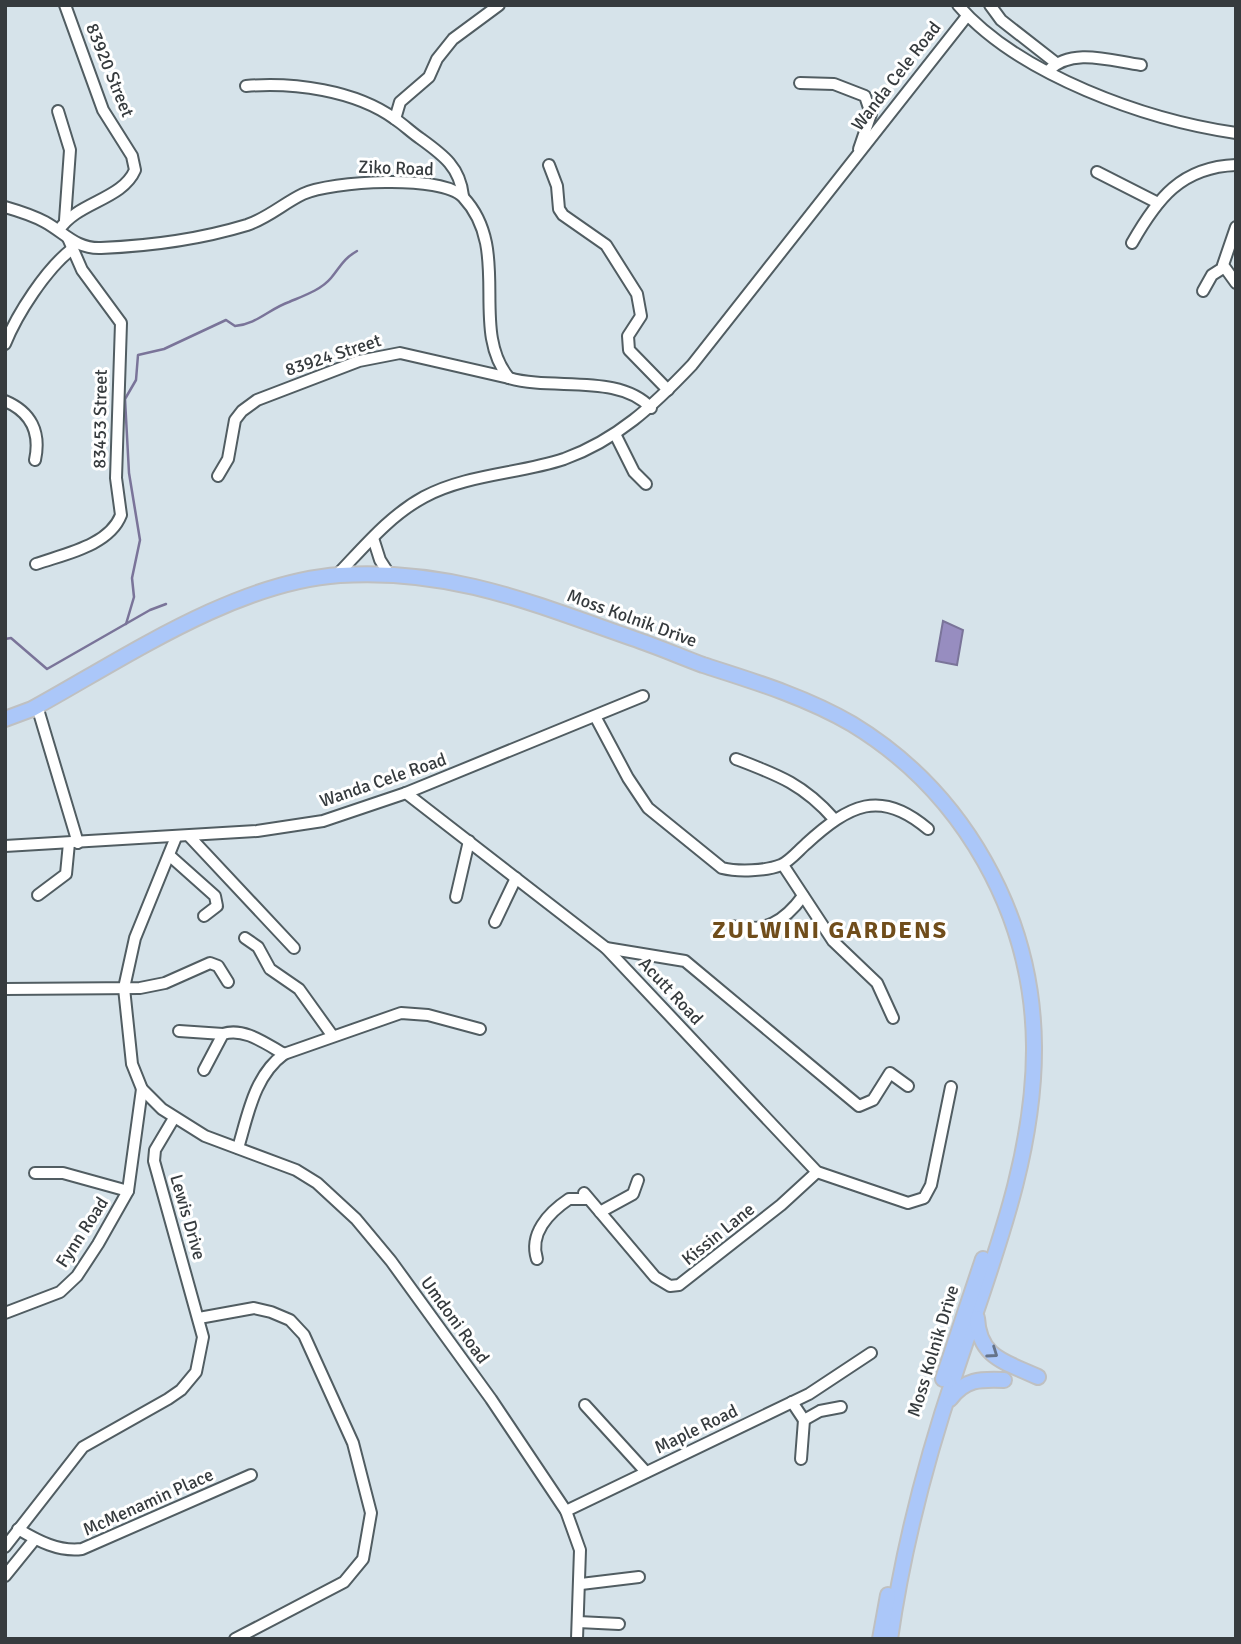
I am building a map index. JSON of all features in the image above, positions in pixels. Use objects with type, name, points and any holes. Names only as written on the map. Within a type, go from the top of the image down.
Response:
[{"type":"main road","name":"Moss Kolnik Drive","points":[[5,719],[37,706],[220,607],[275,588],[337,575],[389,574],[454,580],[501,592],[762,684],[852,724],[901,760],[946,803],[974,842],[1001,891],[1021,947],[1034,1043],[1035,1091],[1023,1156],[922,1478],[900,1575],[890,1639]]},
{"type":"main road","name":"Moss Kolnik Drive","points":[[880,1639],[913,1479],[1007,1185],[1033,1078]]},
{"type":"main road","points":[[976,1310],[979,1338],[985,1349],[1038,1377]]},
{"type":"main road","points":[[945,1406],[966,1383],[980,1379],[1004,1380]]},
{"type":"street","name":"83920 Street","points":[[62,225],[125,184],[135,170],[132,156],[103,110],[65,5]]},
{"type":"street","points":[[395,119],[400,102],[429,77],[444,48],[484,10],[499,5]]},
{"type":"street","points":[[958,5],[967,16]]},
{"type":"street","points":[[990,5],[1001,20],[1052,67],[1083,57],[1141,65]]},
{"type":"street","name":"Wanda Cele Road","points":[[337,575],[399,512],[427,495],[459,483],[563,459],[615,434],[651,408],[692,365],[967,16],[1114,103],[1149,115],[1236,133]]},
{"type":"street","points":[[800,83],[834,84],[865,96],[871,114],[858,152]]},
{"type":"street","points":[[246,86],[295,85],[337,93],[395,119],[451,162],[461,181],[463,196],[485,237],[490,263],[494,352],[499,366],[509,378],[526,383],[623,389],[643,399],[651,408]]},
{"type":"street","points":[[58,111],[70,150],[62,225]]},
{"type":"street","points":[[549,165],[558,186],[559,209],[572,223],[606,245],[640,303],[641,316],[628,336],[629,350],[668,390]]},
{"type":"street","points":[[1132,243],[1158,203],[1197,172],[1236,165]]},
{"type":"street","points":[[1097,172],[1158,203]]},
{"type":"street","name":"Ziko Road","points":[[5,207],[62,225],[70,244],[99,248],[180,240],[250,224],[304,193],[351,183],[387,182],[442,187],[463,196]]},
{"type":"street","points":[[1203,291],[1212,275],[1223,268],[1236,227]]},
{"type":"street","points":[[5,344],[13,324],[70,244]]},
{"type":"street","name":"83453 Street","points":[[36,564],[85,547],[108,534],[121,515],[116,478],[121,323],[82,270],[70,244]]},
{"type":"street","points":[[1223,268],[1236,283]]},
{"type":"street","name":"83924 Street","points":[[218,476],[228,459],[236,420],[242,411],[257,400],[359,361],[400,353],[509,378]]},
{"type":"street","points":[[5,401],[25,412],[34,425],[37,449],[34,460]]},
{"type":"street","points":[[615,434],[634,472],[646,484]]},
{"type":"street","points":[[373,538],[380,560],[389,574]]},
{"type":"street","name":"Wanda Cele Road","points":[[5,846],[257,831],[323,821],[406,793],[596,718],[643,696]]},
{"type":"street","points":[[37,706],[73,843],[66,874],[38,895]]},
{"type":"street","points":[[596,718],[628,778],[648,808],[716,864],[732,870],[783,864],[834,819],[859,808],[887,805],[912,815],[928,829]]},
{"type":"street","points":[[736,759],[791,780],[810,793],[834,819]]},
{"type":"street","name":"Acutt Road","points":[[406,793],[606,948],[817,1172],[908,1203],[923,1198],[931,1185],[951,1087]]},
{"type":"street","points":[[189,836],[294,948]]},
{"type":"street","points":[[174,1118],[142,1089],[132,1064],[124,988],[135,938],[176,837]]},
{"type":"street","points":[[456,897],[468,841]]},
{"type":"street","points":[[169,855],[215,896],[217,906],[204,916]]},
{"type":"street","points":[[783,864],[839,949],[877,983],[893,1018]]},
{"type":"street","points":[[495,922],[516,878]]},
{"type":"street","points":[[732,926],[747,930],[770,926],[788,915],[803,896]]},
{"type":"street","points":[[245,938],[258,947],[270,969],[299,989],[332,1035]]},
{"type":"street","points":[[606,948],[676,958],[694,967],[804,1063],[859,1105],[873,1100],[890,1073],[908,1086]]},
{"type":"street","points":[[5,989],[124,988],[165,983],[211,964],[218,967],[228,982]]},
{"type":"street","points":[[238,1148],[257,1087],[273,1062],[284,1054],[390,1015],[412,1012],[480,1029]]},
{"type":"street","points":[[179,1031],[244,1034],[284,1054]]},
{"type":"street","points":[[204,1070],[223,1034]]},
{"type":"street","name":"Fynn Road","points":[[5,1312],[48,1298],[77,1276],[128,1191],[142,1089]]},
{"type":"street","name":"Umdoni Road","points":[[174,1118],[205,1136],[296,1170],[317,1183],[356,1219],[391,1261],[566,1511],[580,1550],[581,1584],[576,1639]]},
{"type":"street","name":"Lewis Drive","points":[[5,1547],[83,1447],[169,1399],[188,1383],[196,1372],[204,1337],[154,1161],[155,1150],[174,1118]]},
{"type":"street","name":"Kissin Lane","points":[[537,1259],[534,1243],[541,1227],[569,1199],[586,1196],[655,1277],[670,1286],[679,1285],[817,1172]]},
{"type":"street","points":[[35,1173],[63,1173],[128,1191]]},
{"type":"street","points":[[600,1212],[633,1194],[638,1180]]},
{"type":"street","points":[[199,1318],[254,1308],[290,1320],[304,1335],[353,1443],[371,1513],[363,1559],[344,1582],[235,1639]]},
{"type":"street","name":"Maple Road","points":[[566,1511],[792,1402],[840,1376],[871,1353]]},
{"type":"street","points":[[792,1402],[804,1420],[801,1459]]},
{"type":"street","points":[[585,1405],[646,1472]]},
{"type":"street","points":[[804,1420],[820,1411],[841,1407]]},
{"type":"street","name":"McMenamin Place","points":[[18,1530],[34,1539],[67,1550],[82,1549],[251,1475]]},
{"type":"street","points":[[5,1576],[34,1539]]},
{"type":"street","points":[[581,1584],[639,1577]]},
{"type":"street","points":[[578,1622],[619,1624]]},
{"type":"shaded area","points":[[943,621],[963,630],[957,665],[936,661]]},
{"type":"waterway","points":[[126,624],[134,597],[132,578],[140,540],[129,473],[125,399],[136,380],[138,355],[164,349],[226,320],[235,326],[256,319],[322,286],[345,260],[357,251]]},
{"type":"waterway","points":[[5,639],[11,638],[47,669],[150,610],[166,604]]},
{"type":"district","name":"ZULWINI GARDENS","points":[[830,930]]}]
